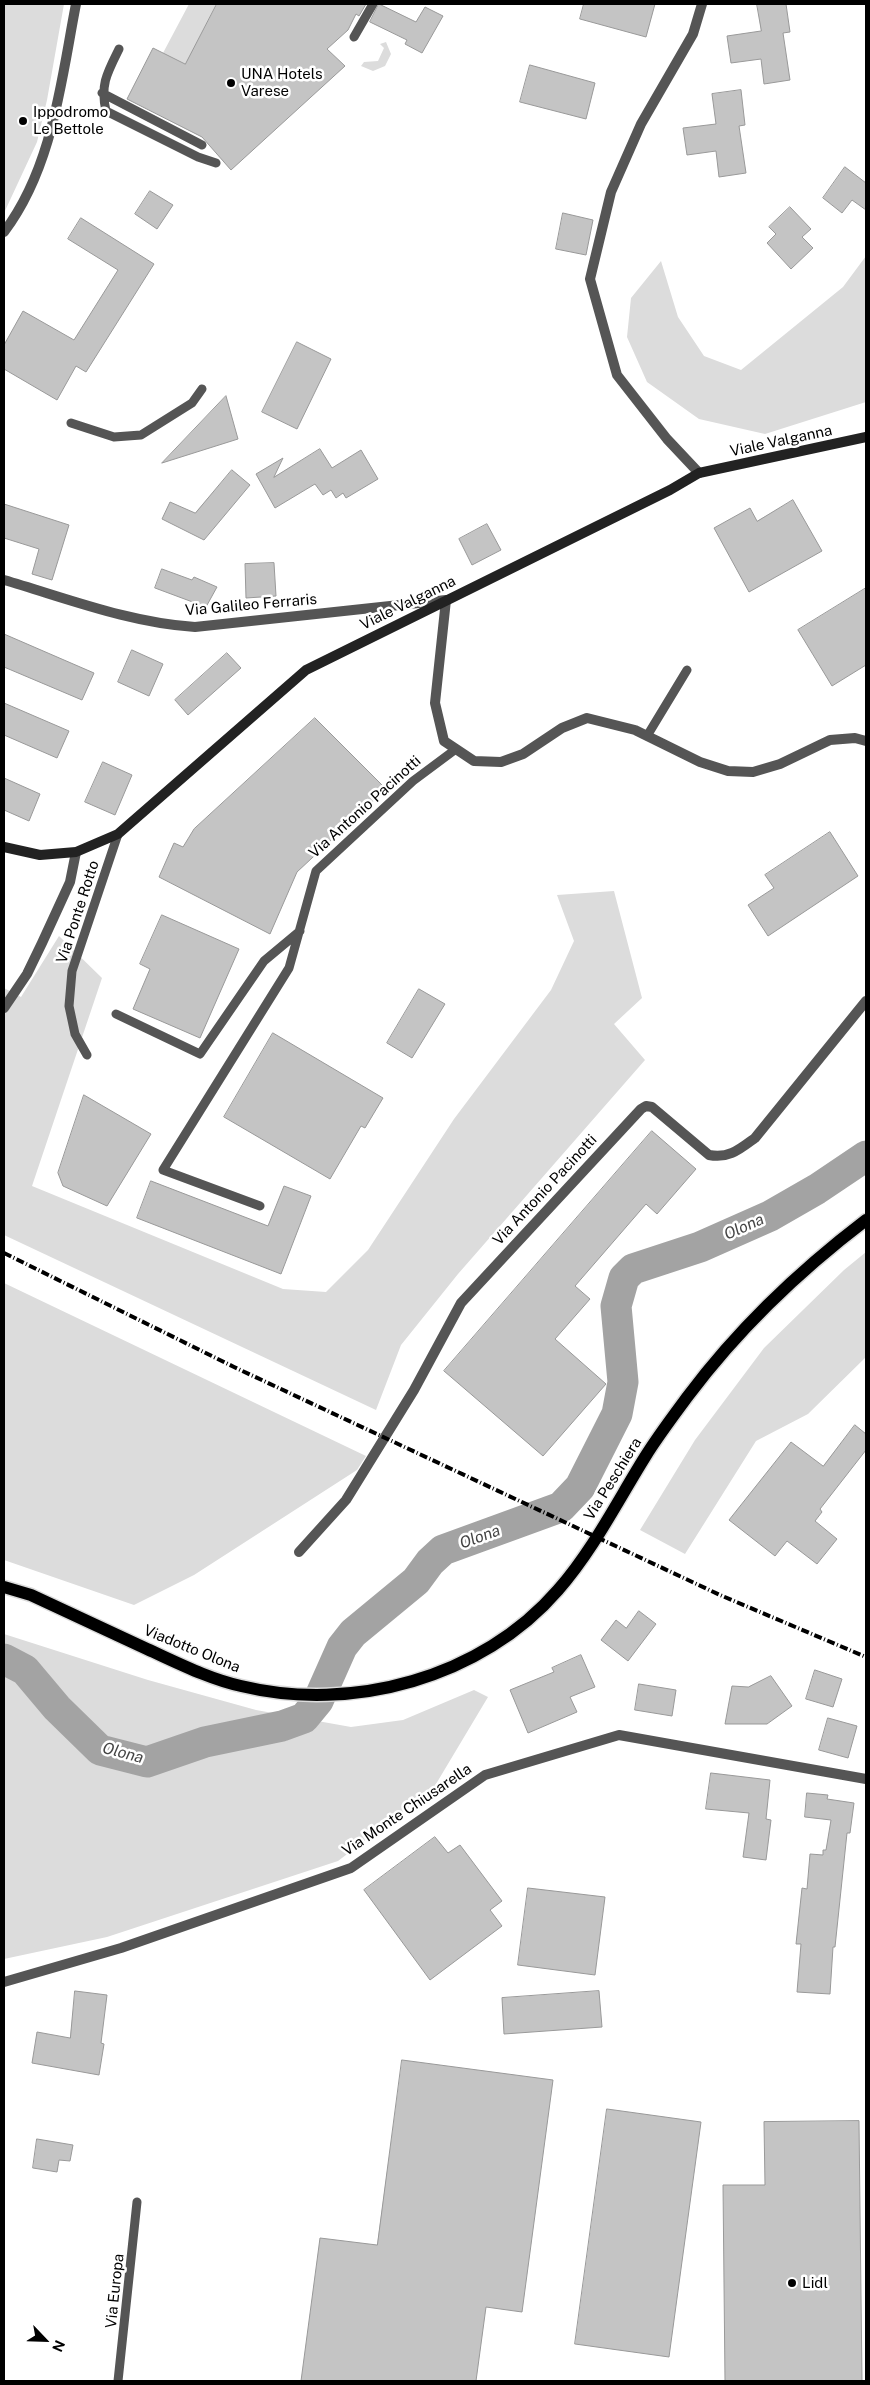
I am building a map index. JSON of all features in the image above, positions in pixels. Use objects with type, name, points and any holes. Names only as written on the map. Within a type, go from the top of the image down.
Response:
[{"type":"main road","name":"Viale Valganna","points":[[4,847],[40,855],[76,852],[118,834],[306,670],[670,490],[699,473],[866,437]]},
{"type":"main road","name":"Via Peschiera","points":[[350,1694],[398,1685],[470,1658],[507,1636],[541,1607],[557,1592],[582,1559],[646,1456],[689,1394],[744,1327],[822,1254],[866,1220]]},
{"type":"main road","name":"Viadotto Olona","points":[[4,1587],[31,1595],[174,1661],[231,1683],[281,1694],[350,1694]]},
{"type":"street","points":[[4,232],[30,186],[46,147],[58,101],[76,4]]},
{"type":"street","points":[[699,473],[667,439],[617,374],[590,279],[611,192],[641,124],[693,34],[702,4]]},
{"type":"street","name":"Via Galileo Ferraris","points":[[4,580],[105,610],[171,626],[195,628],[446,600]]},
{"type":"street","points":[[446,600],[435,703],[444,741],[474,761],[501,762],[523,754],[562,728],[587,718],[610,722],[647,736],[700,762],[728,771],[753,772],[780,764],[830,740],[855,738],[866,741]]},
{"type":"street","points":[[4,1008],[27,974],[42,943],[70,882],[76,852]]},
{"type":"street","name":"Via Antonio Pacinotti","points":[[298,1552],[346,1500],[414,1390],[461,1303],[640,1109],[646,1106],[652,1107],[709,1155],[720,1157],[734,1153],[755,1138],[866,1001]]},
{"type":"street","name":"Via Monte Chiusarella","points":[[4,1982],[121,1948],[351,1868],[485,1775],[619,1735],[866,1778]]},
{"type":"lane","points":[[354,37],[373,4]]},
{"type":"lane","points":[[119,50],[107,75],[102,94],[106,111],[198,158],[216,163]]},
{"type":"lane","points":[[102,94],[202,145]]},
{"type":"lane","points":[[71,423],[114,437],[141,435],[192,404],[202,389]]},
{"type":"lane","points":[[647,736],[687,670]]},
{"type":"lane","name":"Via Antonio Pacinotti","points":[[260,1206],[163,1170],[289,968],[316,871],[413,781],[456,749]]},
{"type":"lane","name":"Via Ponte Rotto","points":[[87,1055],[75,1034],[69,1006],[72,971],[118,834]]},
{"type":"lane","points":[[116,1014],[200,1054],[264,961],[300,931]]},
{"type":"lane","name":"Via Europa","points":[[118,2381],[137,2202]]},
{"type":"shaded area","name":"Ippodromo Le Bettole","points":[[4,4],[64,4],[47,100],[37,142],[4,213]]},
{"type":"shaded area","points":[[189,4],[214,4],[216,6],[185,64],[163,53]]},
{"type":"shaded area","points":[[386,42],[391,54],[385,66],[373,71],[361,66],[364,62],[378,61],[384,48],[380,44]]},
{"type":"shaded area","points":[[866,256],[866,402],[765,434],[699,419],[647,382],[627,337],[631,298],[661,261],[678,317],[704,356],[741,370],[843,287]]},
{"type":"shaded area","points":[[614,891],[642,998],[614,1024],[645,1060],[458,1274],[401,1345],[376,1410],[4,1235],[4,988],[21,997],[59,936],[102,978],[32,1186],[283,1289],[326,1292],[368,1250],[454,1119],[551,990],[574,941],[557,895]]},
{"type":"shaded area","points":[[866,1252],[866,1357],[808,1414],[756,1441],[685,1554],[640,1530],[695,1440],[764,1348],[844,1270]]},
{"type":"shaded area","points":[[4,1283],[366,1456],[357,1470],[194,1575],[134,1605],[4,1560]]},
{"type":"shaded area","points":[[4,1634],[148,1680],[256,1710],[351,1727],[403,1720],[474,1690],[488,1697],[433,1789],[338,1861],[107,1937],[4,1959]]},
{"type":"building","name":"UNA Hotels Varese","points":[[217,4],[366,4],[359,16],[356,14],[348,30],[327,49],[345,66],[231,170],[202,137],[127,99],[153,48],[185,64]]},
{"type":"building","points":[[379,4],[416,22],[425,7],[443,16],[422,53],[405,44],[407,40],[370,22]]},
{"type":"building","points":[[584,4],[655,4],[646,37],[580,19]]},
{"type":"building","points":[[757,4],[786,4],[790,32],[783,33],[790,80],[764,84],[761,59],[731,63],[727,36],[761,31]]},
{"type":"building","points":[[530,65],[595,83],[586,119],[520,102]]},
{"type":"building","points":[[741,90],[745,125],[739,126],[746,173],[719,177],[716,151],[687,155],[683,128],[716,124],[712,94]]},
{"type":"building","points":[[845,167],[866,183],[866,210],[852,200],[842,213],[823,198]]},
{"type":"building","points":[[150,191],[173,205],[157,229],[135,214]]},
{"type":"building","points":[[790,207],[811,229],[802,237],[813,248],[791,269],[767,243],[776,234],[769,227]]},
{"type":"building","points":[[563,213],[593,220],[586,255],[556,249]]},
{"type":"building","points":[[81,218],[154,264],[86,372],[76,366],[57,400],[4,369],[4,345],[23,311],[74,340],[118,270],[68,239]]},
{"type":"building","points":[[297,342],[331,359],[297,429],[262,412]]},
{"type":"building","points":[[226,396],[238,439],[162,463]]},
{"type":"building","points":[[320,449],[332,468],[361,450],[378,479],[346,498],[343,493],[336,498],[331,490],[323,495],[315,484],[275,508],[256,474],[283,458],[274,477]]},
{"type":"building","points":[[232,470],[250,485],[204,540],[162,519],[170,502],[195,513]]},
{"type":"building","points":[[793,500],[822,551],[749,592],[714,528],[750,508],[757,521]]},
{"type":"building","points":[[4,504],[69,525],[52,580],[32,574],[39,549],[4,538]]},
{"type":"building","points":[[487,524],[501,550],[472,565],[459,539]]},
{"type":"building","points":[[274,563],[276,596],[246,598],[245,564]]},
{"type":"building","points":[[162,569],[192,580],[194,577],[217,587],[206,607],[155,588]]},
{"type":"building","points":[[866,588],[866,665],[832,686],[798,630]]},
{"type":"building","points":[[4,634],[94,673],[82,700],[4,667]]},
{"type":"building","points":[[132,650],[163,664],[149,696],[118,682]]},
{"type":"building","points":[[227,653],[241,668],[188,715],[175,700]]},
{"type":"building","points":[[4,703],[69,731],[57,758],[4,735]]},
{"type":"building","points":[[315,718],[386,789],[297,872],[270,934],[159,877],[174,843],[183,847],[194,829]]},
{"type":"building","points":[[103,762],[132,775],[115,815],[85,802]]},
{"type":"building","points":[[4,778],[40,794],[29,821],[4,810]]},
{"type":"building","points":[[830,832],[858,876],[768,936],[748,905],[774,888],[765,875]]},
{"type":"building","points":[[162,915],[239,949],[200,1038],[133,1009],[150,969],[140,964]]},
{"type":"building","points":[[419,989],[445,1004],[412,1058],[387,1043]]},
{"type":"building","points":[[273,1033],[383,1098],[365,1128],[361,1126],[330,1179],[224,1117]]},
{"type":"building","points":[[84,1095],[151,1134],[107,1206],[63,1186],[58,1173]]},
{"type":"building","points":[[652,1131],[696,1169],[657,1214],[646,1204],[575,1286],[590,1299],[555,1339],[606,1384],[543,1456],[444,1371]]},
{"type":"building","points":[[151,1181],[268,1226],[284,1186],[311,1196],[281,1274],[137,1218]]},
{"type":"building","points":[[855,1425],[866,1434],[866,1450],[820,1509],[822,1512],[815,1521],[837,1539],[817,1564],[787,1541],[775,1556],[729,1520],[791,1442],[823,1466]]},
{"type":"building","points":[[639,1611],[656,1624],[628,1661],[601,1640],[616,1620],[626,1628]]},
{"type":"building","points":[[581,1655],[595,1687],[570,1697],[577,1712],[528,1733],[510,1690],[554,1672],[552,1668]]},
{"type":"building","points":[[815,1670],[842,1679],[833,1707],[806,1699]]},
{"type":"building","points":[[771,1676],[792,1706],[767,1724],[725,1724],[732,1686],[748,1687]]},
{"type":"building","points":[[639,1684],[676,1690],[672,1716],[635,1710]]},
{"type":"building","points":[[828,1718],[857,1726],[848,1758],[819,1750]]},
{"type":"building","points":[[711,1773],[770,1780],[766,1819],[771,1820],[766,1860],[743,1857],[749,1813],[706,1809]]},
{"type":"building","points":[[807,1793],[828,1795],[827,1799],[854,1803],[850,1833],[847,1833],[835,1947],[833,1947],[830,1994],[797,1992],[801,1944],[796,1944],[802,1888],[807,1889],[810,1854],[823,1855],[823,1850],[826,1850],[831,1820],[805,1817]]},
{"type":"building","points":[[435,1837],[448,1853],[460,1845],[502,1901],[490,1910],[502,1926],[430,1980],[364,1890]]},
{"type":"building","points":[[528,1888],[605,1897],[595,1975],[518,1965]]},
{"type":"building","points":[[75,1991],[107,1995],[101,2043],[104,2044],[99,2075],[32,2063],[37,2032],[70,2038]]},
{"type":"building","points":[[599,1991],[602,2027],[504,2034],[502,1998]]},
{"type":"building","points":[[402,2060],[553,2080],[522,2312],[486,2307],[476,2381],[301,2381],[320,2238],[377,2245]]},
{"type":"building","points":[[607,2109],[701,2122],[669,2357],[575,2344]]},
{"type":"building","name":"Lidl","points":[[859,2121],[862,2381],[725,2381],[723,2185],[765,2185],[764,2122]]},
{"type":"building","points":[[37,2139],[73,2145],[70,2161],[59,2160],[57,2172],[33,2168]]},
{"type":"waterway","name":"Olona","points":[[4,1659],[25,1670],[57,1708],[100,1750],[147,1762],[205,1742],[282,1726],[304,1718],[318,1701],[342,1647],[353,1633],[416,1581],[430,1562],[443,1550],[561,1507],[580,1487],[617,1414],[623,1382],[616,1306],[624,1278],[633,1269],[700,1247],[770,1216],[817,1189],[866,1156]]},
{"type":"railway","points":[[4,1253],[234,1367],[720,1595],[866,1657]]},
{"type":"place","name":"UNA Hotels Varese","points":[[231,83]]},
{"type":"place","name":"Ippodromo Le Bettole","points":[[23,121]]},
{"type":"place","name":"Lidl","points":[[792,2283]]}]
